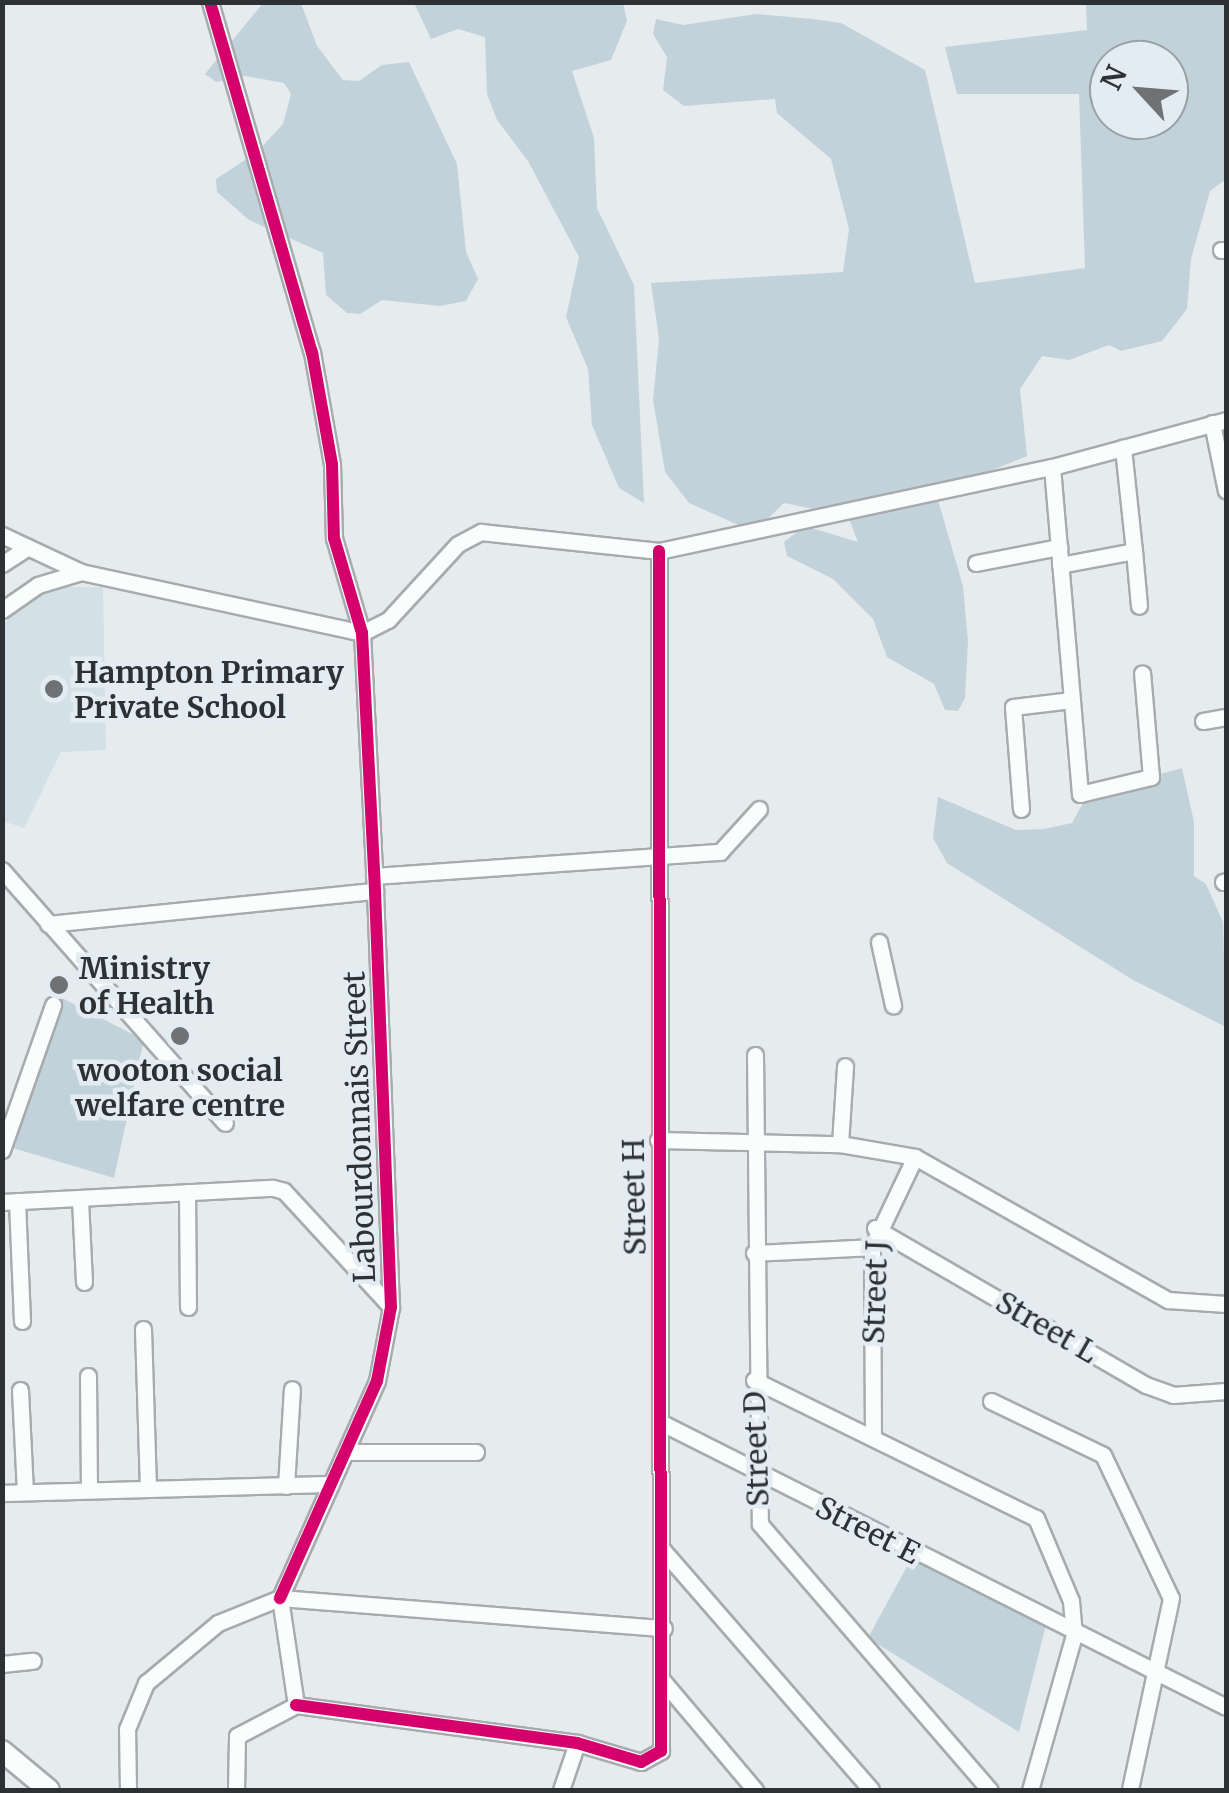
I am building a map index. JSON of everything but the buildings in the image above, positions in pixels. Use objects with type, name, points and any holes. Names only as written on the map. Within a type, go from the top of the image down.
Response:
[{"type":"main road","points":[[2,1751],[49,1790]]},
{"type":"street","name":"Labourdonnais Street","points":[[210,2],[312,352],[332,464],[334,538],[362,633],[375,884],[391,1306],[377,1381],[280,1598]]},
{"type":"street","points":[[2,535],[82,572],[362,633],[388,620],[458,544],[481,532],[659,550],[1052,466],[1219,421],[1226,491]]},
{"type":"street","points":[[1122,448],[1139,606]]},
{"type":"street","points":[[1052,466],[1080,794],[1151,777],[1142,673]]},
{"type":"street","points":[[2,564],[28,547]]},
{"type":"street","points":[[976,563],[1059,548]]},
{"type":"street","name":"Street H","points":[[577,1744],[641,1762],[662,1752],[659,550]]},
{"type":"street","points":[[1060,565],[1134,550]]},
{"type":"street","points":[[2,610],[38,585],[82,572]]},
{"type":"street","points":[[1021,809],[1013,707],[1072,700]]},
{"type":"street","points":[[1203,721],[1226,717]]},
{"type":"street","points":[[48,924],[375,884],[720,852],[759,810]]},
{"type":"street","points":[[2,870],[226,1122]]},
{"type":"street","points":[[879,942],[893,1005]]},
{"type":"street","points":[[2,1150],[53,1006]]},
{"type":"street","name":"Street D","points":[[755,1056],[754,1380],[760,1524],[990,1790]]},
{"type":"street","points":[[840,1144],[845,1066]]},
{"type":"street","points":[[658,1140],[840,1144],[914,1157],[1168,1300],[1226,1304]]},
{"type":"street","name":"Street J","points":[[873,1438],[872,1247],[875,1228],[914,1157]]},
{"type":"street","points":[[22,1321],[10,1202],[187,1192],[284,1191],[391,1306]]},
{"type":"street","points":[[187,1192],[188,1307]]},
{"type":"street","points":[[80,1200],[84,1282]]},
{"type":"street","name":"Street L","points":[[875,1228],[1146,1385],[1173,1395],[1226,1391]]},
{"type":"street","points":[[754,1253],[872,1247]]},
{"type":"street","points":[[143,1329],[148,1489]]},
{"type":"street","points":[[88,1376],[89,1490]]},
{"type":"street","points":[[754,1380],[1036,1518],[1071,1601],[1074,1635],[1030,1790]]},
{"type":"street","points":[[286,1486],[292,1388]]},
{"type":"street","points":[[20,1390],[25,1492]]},
{"type":"street","points":[[991,1401],[1103,1455],[1170,1598],[1160,1672],[1130,1790]]},
{"type":"street","name":"Street E","points":[[662,1423],[1074,1635],[1160,1672],[1226,1707]]},
{"type":"street","points":[[348,1452],[476,1452]]},
{"type":"street","points":[[2,1493],[329,1484]]},
{"type":"street","points":[[661,1548],[869,1790]]},
{"type":"street","points":[[280,1598],[296,1705]]},
{"type":"street","points":[[128,1790],[126,1729],[146,1683],[218,1623],[280,1598],[664,1628]]},
{"type":"street","points":[[2,1664],[32,1661]]},
{"type":"street","points":[[663,1681],[755,1790]]},
{"type":"street","points":[[236,1790],[238,1736],[296,1705],[577,1744],[561,1790]]},
{"type":"shaded area","points":[[263,3],[301,3],[317,46],[343,80],[359,81],[382,65],[409,62],[457,164],[466,252],[478,279],[466,301],[440,306],[382,300],[360,314],[347,313],[326,295],[323,253],[249,220],[217,192],[216,179],[257,152],[283,124],[291,94],[284,83],[245,76],[216,82],[205,74]]},
{"type":"shaded area","points":[[414,3],[623,3],[627,21],[611,60],[572,71],[594,138],[597,208],[634,285],[644,503],[619,488],[592,425],[588,369],[566,317],[579,257],[528,161],[497,120],[487,94],[485,37],[458,29],[431,39]]},
{"type":"shaded area","points":[[1086,3],[1226,3],[1226,179],[1210,191],[1191,259],[1187,309],[1162,341],[1121,351],[1109,345],[1069,360],[1042,356],[1020,389],[1027,456],[936,493],[963,586],[968,641],[965,698],[958,711],[945,710],[934,684],[887,657],[873,619],[833,579],[787,556],[784,542],[805,526],[858,542],[848,516],[784,503],[754,532],[689,503],[665,472],[653,400],[659,339],[651,283],[843,272],[849,229],[831,159],[777,113],[775,99],[684,106],[663,90],[667,57],[653,34],[656,19],[683,25],[756,14],[841,23],[925,70],[975,283],[1085,268],[1079,94],[957,94],[945,47],[1087,30]]},
{"type":"shaded area","name":"Hampton Primary Private School","points":[[52,587],[103,587],[106,750],[61,752],[24,828],[3,821],[2,627],[22,602]]},
{"type":"shaded area","points":[[1182,768],[1194,822],[1194,876],[1206,884],[1223,922],[1226,1027],[1133,980],[947,863],[933,838],[938,797],[1016,830],[1044,829],[1072,823],[1092,787],[1104,779],[1131,782]]},
{"type":"shaded area","points":[[62,998],[144,1040],[114,1178],[6,1146]]},
{"type":"shaded area","points":[[912,1557],[1046,1625],[1019,1732],[868,1638]]},
{"type":"cycle path","points":[[210,2],[312,352],[332,464],[334,538],[362,633],[375,891],[391,1307],[377,1381],[280,1598]]},
{"type":"cycle path","points":[[296,1705],[577,1743],[641,1762],[661,1751],[659,551]]},
{"type":"place","name":"Hampton Primary Private School","points":[[54,689]]},
{"type":"place","name":"Ministry of Health","points":[[59,985]]},
{"type":"place","name":"wooton social welfare centre","points":[[180,1036]]}]
